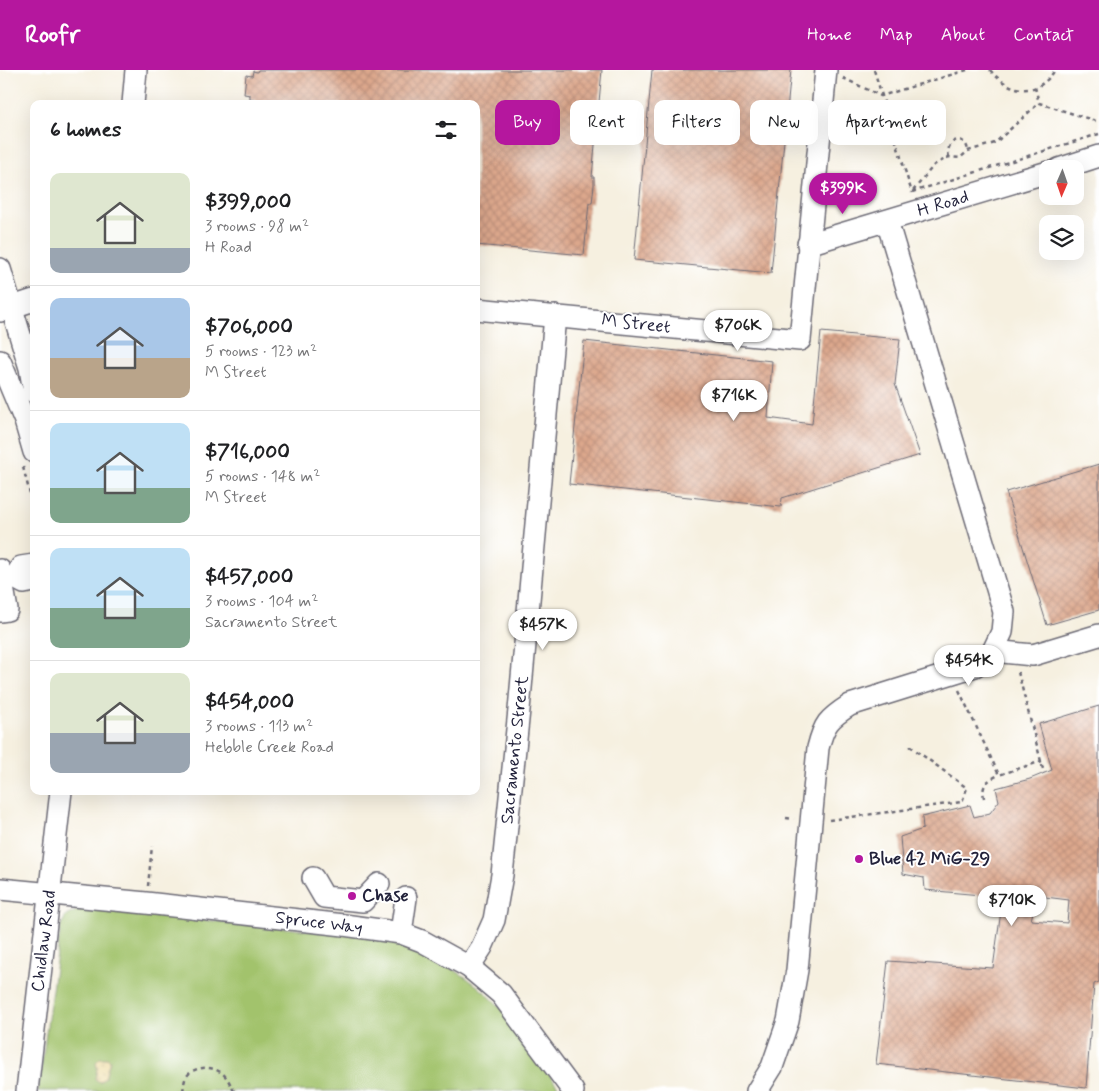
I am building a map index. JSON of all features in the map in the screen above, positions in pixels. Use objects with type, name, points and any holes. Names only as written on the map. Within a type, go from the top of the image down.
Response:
[{"type":"street","points":[[133,100],[136,70]]},
{"type":"street","points":[[808,244],[826,70]]},
{"type":"street","points":[[1084,161],[1099,156]]},
{"type":"street","name":"H Road","points":[[808,244],[1039,175]]},
{"type":"street","points":[[887,221],[1004,612],[1003,652]]},
{"type":"street","name":"M Street","points":[[554,316],[800,340],[808,244]]},
{"type":"street","points":[[0,269],[6,309],[30,368]]},
{"type":"street","points":[[6,309],[30,301]]},
{"type":"street","points":[[480,309],[554,316]]},
{"type":"street","name":"Sacramento Street","points":[[469,967],[482,948],[494,920],[502,875],[520,710],[554,316]]},
{"type":"street","points":[[0,361],[26,421],[30,436]]},
{"type":"street","points":[[0,611],[7,610],[13,578],[21,567],[30,565]]},
{"type":"street","points":[[758,1091],[772,1067],[788,1021],[797,970],[818,748],[823,728],[835,715],[850,705],[976,666],[1003,652],[1033,655],[1099,634]]},
{"type":"street","name":"Chidlaw Road","points":[[27,1091],[61,795]]},
{"type":"street","points":[[313,878],[324,897],[363,901],[380,884]]},
{"type":"street","name":"Spruce Way","points":[[0,889],[146,903],[401,933],[430,945],[469,967],[501,994],[573,1091]]},
{"type":"street","points":[[401,933],[406,898]]},
{"type":"path","points":[[826,70],[881,96],[967,70]]},
{"type":"path","points":[[874,70],[918,212]]},
{"type":"path","points":[[990,70],[998,79],[1019,89],[1034,88],[1042,85],[1055,70]]},
{"type":"path","points":[[1034,88],[1039,103]]},
{"type":"path","points":[[912,192],[934,164],[949,156],[960,158],[968,151],[995,144],[1039,103]]},
{"type":"path","points":[[1039,103],[1099,122]]},
{"type":"path","points":[[912,192],[1099,134]]},
{"type":"path","points":[[949,156],[947,152],[949,145],[953,141],[959,140],[964,142],[968,151]]},
{"type":"path","points":[[1003,652],[1030,723],[1044,773]]},
{"type":"path","points":[[951,673],[999,775]]},
{"type":"path","points":[[786,818],[825,821],[962,802],[967,788],[910,746]]},
{"type":"path","points":[[984,798],[982,790],[985,783],[990,779],[1042,761]]},
{"type":"path","points":[[146,903],[152,846]]},
{"type":"path","points":[[183,1091],[186,1077],[194,1070],[202,1067],[223,1074],[234,1091]]},
{"type":"green space","points":[[82,908],[355,935],[399,945],[420,953],[441,962],[460,974],[495,1002],[517,1028],[561,1091],[38,1091],[61,925],[66,916]]},
{"type":"sand","points":[[100,1058],[110,1060],[105,1078],[100,1082],[95,1079],[96,1062]]},
{"type":"building","points":[[602,70],[599,100],[570,100],[570,145],[595,145],[592,177],[594,177],[594,185],[592,203],[589,203],[584,255],[480,245],[480,100],[250,100],[250,95],[244,94],[246,75],[252,76],[253,71]]},
{"type":"building","points":[[652,70],[791,70],[788,100],[750,100],[750,145],[784,145],[771,273],[634,260]]},
{"type":"building","points":[[821,332],[900,339],[895,384],[920,455],[782,498],[781,507],[569,484],[584,341],[772,361],[768,418],[812,424]]},
{"type":"building","points":[[1099,464],[1099,610],[1047,625],[1006,492]]},
{"type":"building","points":[[1099,706],[1099,982],[1094,984],[1086,1088],[876,1064],[888,961],[993,968],[1003,897],[925,890],[924,878],[903,874],[900,837],[923,829],[922,817],[970,805],[974,817],[990,813],[999,801],[996,788],[1030,779],[1052,770],[1039,724]],"holes":[[[1037,896],[1069,900],[1067,923],[1031,920]]]},
{"type":"place","name":"Blue 42 MiG-29","points":[[859,859]]},
{"type":"place","name":"Chase","points":[[352,896]]}]
